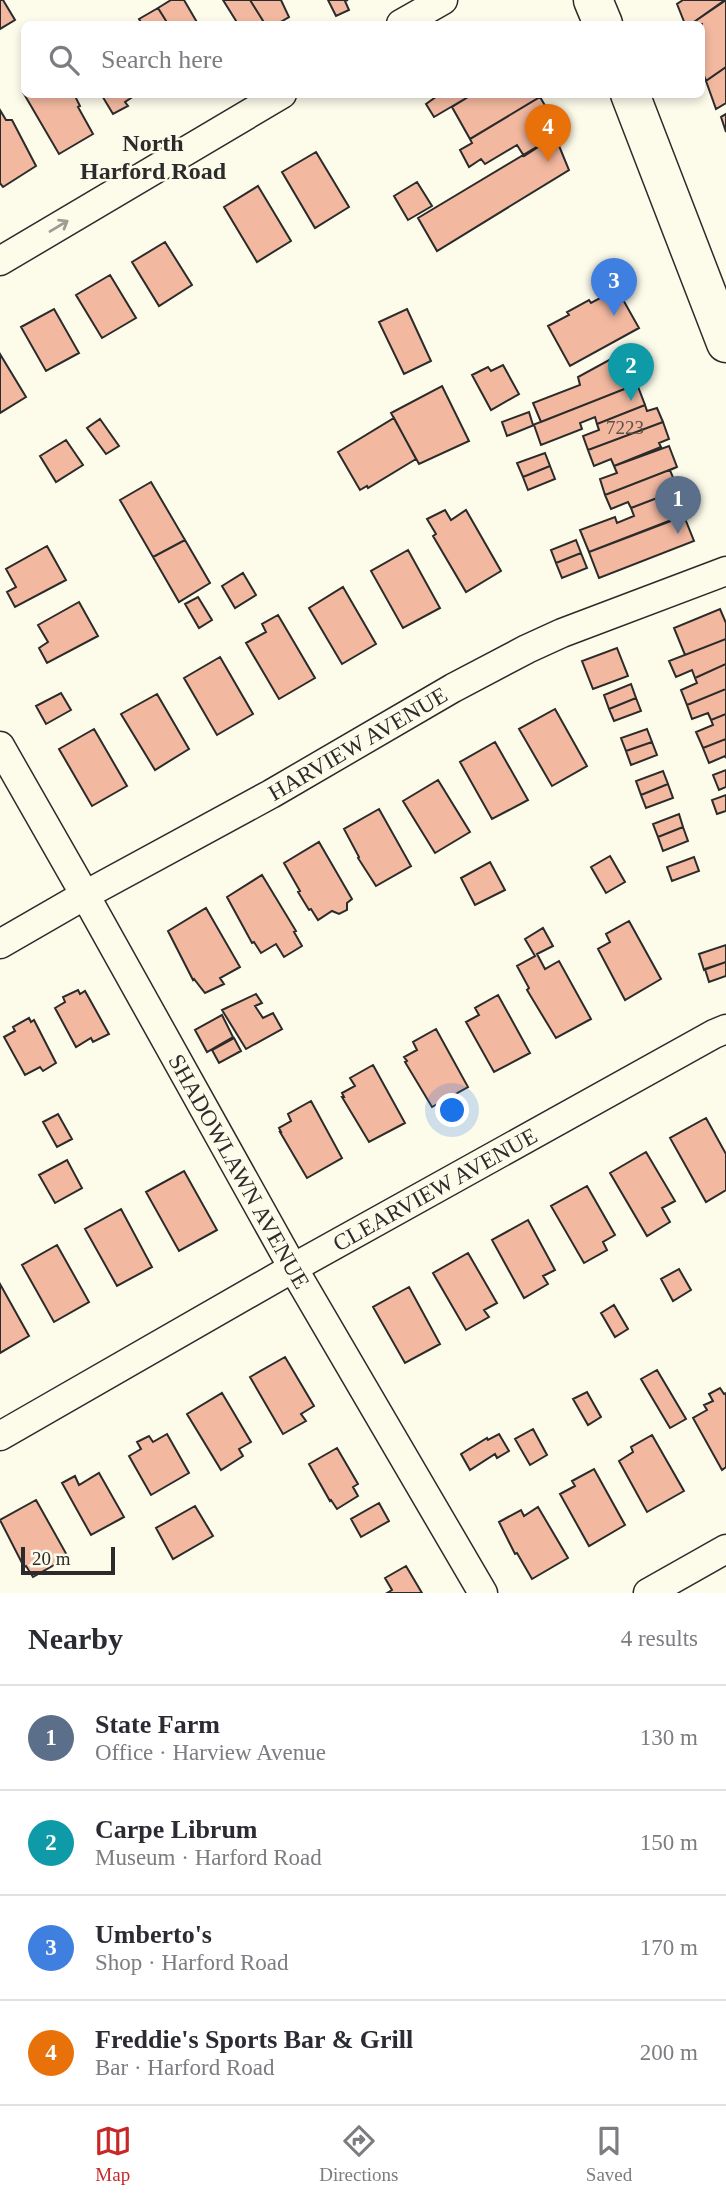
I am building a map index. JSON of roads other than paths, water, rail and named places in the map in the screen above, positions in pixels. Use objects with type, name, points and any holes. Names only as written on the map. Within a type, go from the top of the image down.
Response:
[{"type":"main road","points":[[593,0],[602,21]]},
{"type":"main road","points":[[632,98],[726,343]]},
{"type":"street","points":[[406,21],[443,0]]},
{"type":"street","points":[[0,261],[275,98]]},
{"type":"street","name":"HARVIEW AVENUE","points":[[0,944],[271,794],[453,688],[527,649],[562,633],[726,571]]},
{"type":"street","name":"SHADOWLAWN AVENUE","points":[[0,746],[293,1268],[483,1593]]},
{"type":"street","name":"CLEARVIEW AVENUE","points":[[0,1436],[293,1268],[726,1029]]},
{"type":"street","points":[[648,1593],[726,1549]]},
{"type":"place","name":"Freddie's Sports Bar & Grill","points":[[548,162]]},
{"type":"place","name":"Umberto's","points":[[614,316]]},
{"type":"place","name":"Carpe Librum","points":[[631,401]]},
{"type":"place","name":"State Farm","points":[[678,534]]},
{"type":"district","name":"North Harford Road","points":[[153,157]]}]
